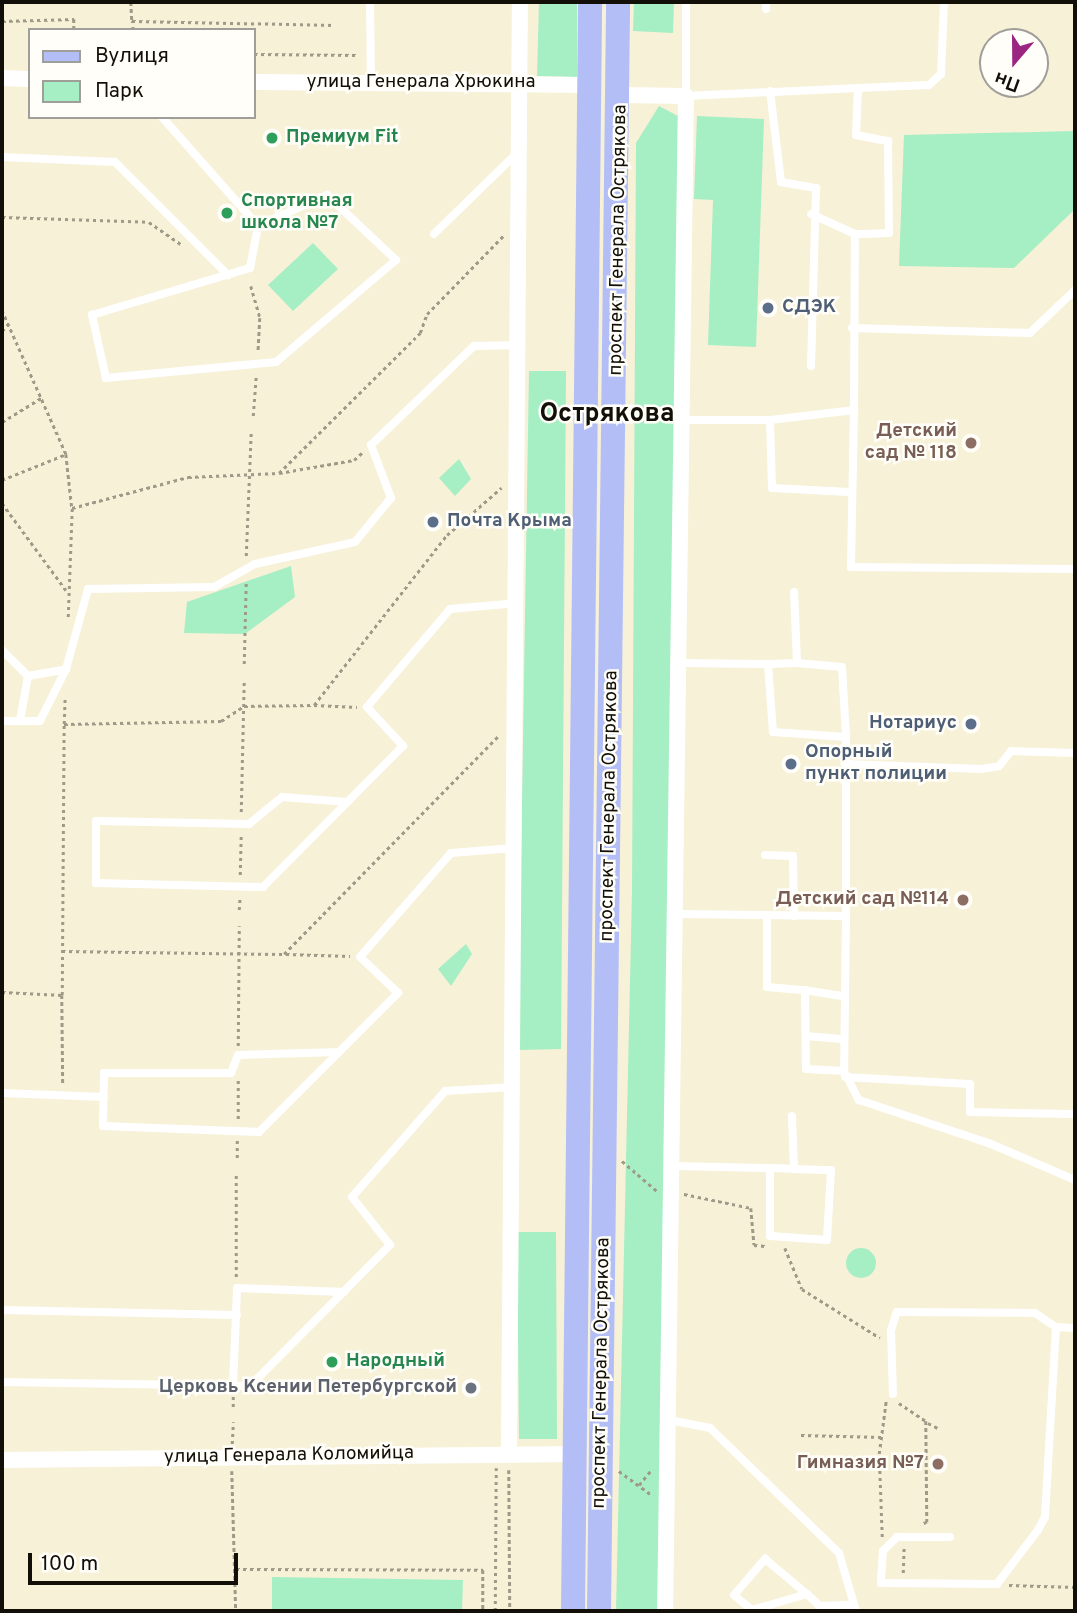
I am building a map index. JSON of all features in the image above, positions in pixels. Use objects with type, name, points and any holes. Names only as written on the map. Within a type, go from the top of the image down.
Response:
[{"type":"main road","name":"проспект Генерала Острякова","points":[[573,1611],[590,2]]},
{"type":"main road","name":"проспект Генерала Острякова","points":[[599,1611],[620,95],[618,2]]},
{"type":"street","points":[[509,1452],[518,603],[520,2]]},
{"type":"street","points":[[2,78],[28,79]]},
{"type":"street","name":"улица Генерала Хрюкина","points":[[256,82],[588,85]]},
{"type":"street","points":[[620,95],[686,96],[674,1194],[664,1611]]},
{"type":"street","name":"улица Генерала Коломийца","points":[[2,1460],[509,1452],[575,1454]]},
{"type":"lane","points":[[370,2],[371,82]]},
{"type":"lane","points":[[686,2],[686,96],[929,85],[941,74],[944,2]]},
{"type":"lane","points":[[811,214],[855,234],[889,233],[888,141],[856,135],[858,88]]},
{"type":"lane","points":[[770,91],[781,182],[816,188],[811,214],[811,366]]},
{"type":"lane","points":[[164,119],[258,226]]},
{"type":"lane","points":[[433,234],[520,150]]},
{"type":"lane","points":[[2,157],[115,162],[228,275]]},
{"type":"lane","points":[[327,195],[396,260],[276,362],[106,378],[92,315],[250,268],[258,226],[327,195]]},
{"type":"lane","points":[[855,234],[853,411],[849,492],[851,567],[1075,569]]},
{"type":"lane","points":[[852,328],[1030,333],[1075,290]]},
{"type":"lane","points":[[2,721],[40,721],[66,669],[88,589],[214,587],[246,569],[355,542],[391,498],[371,445],[474,345],[518,345]]},
{"type":"lane","points":[[682,420],[770,420],[853,411]]},
{"type":"lane","points":[[770,420],[772,488],[849,492]]},
{"type":"lane","points":[[794,592],[797,663]]},
{"type":"lane","points":[[347,802],[282,797],[241,824],[96,821],[96,883],[263,887],[403,746],[367,707],[450,609],[518,603]]},
{"type":"lane","points":[[2,650],[28,676]]},
{"type":"lane","points":[[678,663],[797,663],[842,667],[846,737],[846,916],[842,996],[844,1074],[859,1100],[991,1144],[1075,1180]]},
{"type":"lane","points":[[768,664],[773,732],[846,737]]},
{"type":"lane","points":[[28,676],[66,669]]},
{"type":"lane","points":[[20,721],[28,676]]},
{"type":"lane","points":[[845,765],[981,769],[999,766],[1011,751],[1075,753]]},
{"type":"lane","points":[[339,1052],[239,1055],[231,1073],[104,1073],[103,1126],[259,1132],[339,1052],[398,993],[360,957],[451,853],[515,848]]},
{"type":"lane","points":[[765,855],[793,856],[794,916]]},
{"type":"lane","points":[[677,914],[767,919],[846,916]]},
{"type":"lane","points":[[767,919],[767,987],[842,996]]},
{"type":"lane","points":[[805,990],[806,1069],[970,1084],[970,1112],[1075,1114]]},
{"type":"lane","points":[[806,1036],[844,1039]]},
{"type":"lane","points":[[2,1382],[250,1386],[390,1245],[352,1197],[445,1091],[512,1087]]},
{"type":"lane","points":[[2,1093],[104,1097]]},
{"type":"lane","points":[[792,1116],[794,1169]]},
{"type":"lane","points":[[674,1166],[770,1168],[831,1170],[827,1240],[770,1237],[770,1168]]},
{"type":"lane","points":[[233,1385],[237,1288],[344,1292]]},
{"type":"lane","points":[[2,1310],[237,1314]]},
{"type":"lane","points":[[893,1394],[891,1330],[897,1312],[1035,1313],[1056,1327],[1075,1328]]},
{"type":"lane","points":[[950,1537],[901,1536],[883,1551],[885,1586],[997,1584],[1045,1517],[1056,1327]]},
{"type":"lane","points":[[669,1420],[710,1429],[839,1553],[855,1608],[820,1606],[807,1594],[765,1559],[734,1595],[752,1610],[807,1594]]},
{"type":"path","points":[[131,2],[133,28]]},
{"type":"path","points":[[2,21],[74,19],[74,28]]},
{"type":"path","points":[[132,21],[334,25]]},
{"type":"path","points":[[256,54],[357,55]]},
{"type":"path","points":[[2,216],[149,222],[213,260]]},
{"type":"path","points":[[279,474],[420,333],[427,314],[503,236]]},
{"type":"path","points":[[251,286],[260,318],[253,416]]},
{"type":"path","points":[[2,310],[66,454],[72,508],[188,477],[279,474],[354,460]]},
{"type":"path","points":[[2,331],[8,324]]},
{"type":"path","points":[[2,422],[41,398]]},
{"type":"path","points":[[244,664],[251,432]]},
{"type":"path","points":[[2,480],[66,454]]},
{"type":"path","points":[[314,705],[447,535],[498,489],[518,488]]},
{"type":"path","points":[[2,503],[69,594]]},
{"type":"path","points":[[239,910],[244,680]]},
{"type":"path","points":[[63,1095],[64,724],[221,721],[244,706],[367,707]]},
{"type":"path","points":[[284,954],[504,730]]},
{"type":"path","points":[[238,999],[239,926]]},
{"type":"path","points":[[62,951],[360,957]]},
{"type":"path","points":[[2,992],[62,995]]},
{"type":"path","points":[[620,1159],[661,1193],[751,1208],[754,1245],[786,1248],[802,1289],[860,1320],[888,1346]]},
{"type":"path","points":[[236,1174],[237,1288]]},
{"type":"path","points":[[883,1551],[881,1437],[887,1394],[940,1429]]},
{"type":"path","points":[[233,1422],[236,1611]]},
{"type":"path","points":[[926,1422],[927,1495]]},
{"type":"path","points":[[801,1435],[881,1437]]},
{"type":"path","points":[[509,1452],[510,1611]]},
{"type":"path","points":[[612,1466],[666,1507]]},
{"type":"path","points":[[236,1569],[484,1570],[483,1611]]},
{"type":"path","points":[[997,1584],[1075,1587]]},
{"type":"green space","points":[[539,2],[577,2],[577,77],[537,76]]},
{"type":"green space","points":[[634,2],[674,2],[673,33],[633,31]]},
{"type":"green space","points":[[659,106],[678,116],[661,1502],[657,1611],[616,1611],[632,891],[636,143]]},
{"type":"green space","points":[[697,116],[764,119],[756,347],[708,345],[713,200],[694,199]]},
{"type":"green space","points":[[1075,131],[1075,209],[1014,268],[899,266],[904,135]]},
{"type":"green space","points":[[313,243],[338,269],[293,311],[268,285]]},
{"type":"green space","points":[[529,371],[566,371],[561,1049],[518,1050]]},
{"type":"green space","points":[[459,459],[471,479],[455,496],[439,478]]},
{"type":"green space","points":[[291,566],[295,597],[245,634],[184,633],[187,602]]},
{"type":"green space","points":[[466,944],[472,954],[451,986],[438,969]]},
{"type":"green space","points":[[517,1232],[556,1232],[557,1439],[519,1439]]},
{"type":"green space","points":[[861,1248],[872,1252],[876,1263],[872,1274],[861,1278],[850,1274],[846,1263],[850,1252]]},
{"type":"green space","points":[[272,1577],[463,1580],[462,1611],[272,1611]]},
{"type":"place","name":"Премиум Fit","points":[[272,138]]},
{"type":"place","name":"Спортивная школа №7","points":[[227,213]]},
{"type":"place","name":"СДЭК","points":[[768,308]]},
{"type":"place","name":"Детский сад № 118","points":[[971,443]]},
{"type":"place","name":"Почта Крыма","points":[[433,522]]},
{"type":"place","name":"Нотариус","points":[[971,724]]},
{"type":"place","name":"Опорный пункт полиции","points":[[791,764]]},
{"type":"place","name":"Детский сад №114","points":[[963,900]]},
{"type":"place","name":"Народный","points":[[332,1362]]},
{"type":"place","name":"Церковь Ксении Петербургской","points":[[471,1388]]},
{"type":"place","name":"Гимназия №7","points":[[938,1464]]},
{"type":"district","name":"Острякова","points":[[607,415]]}]
